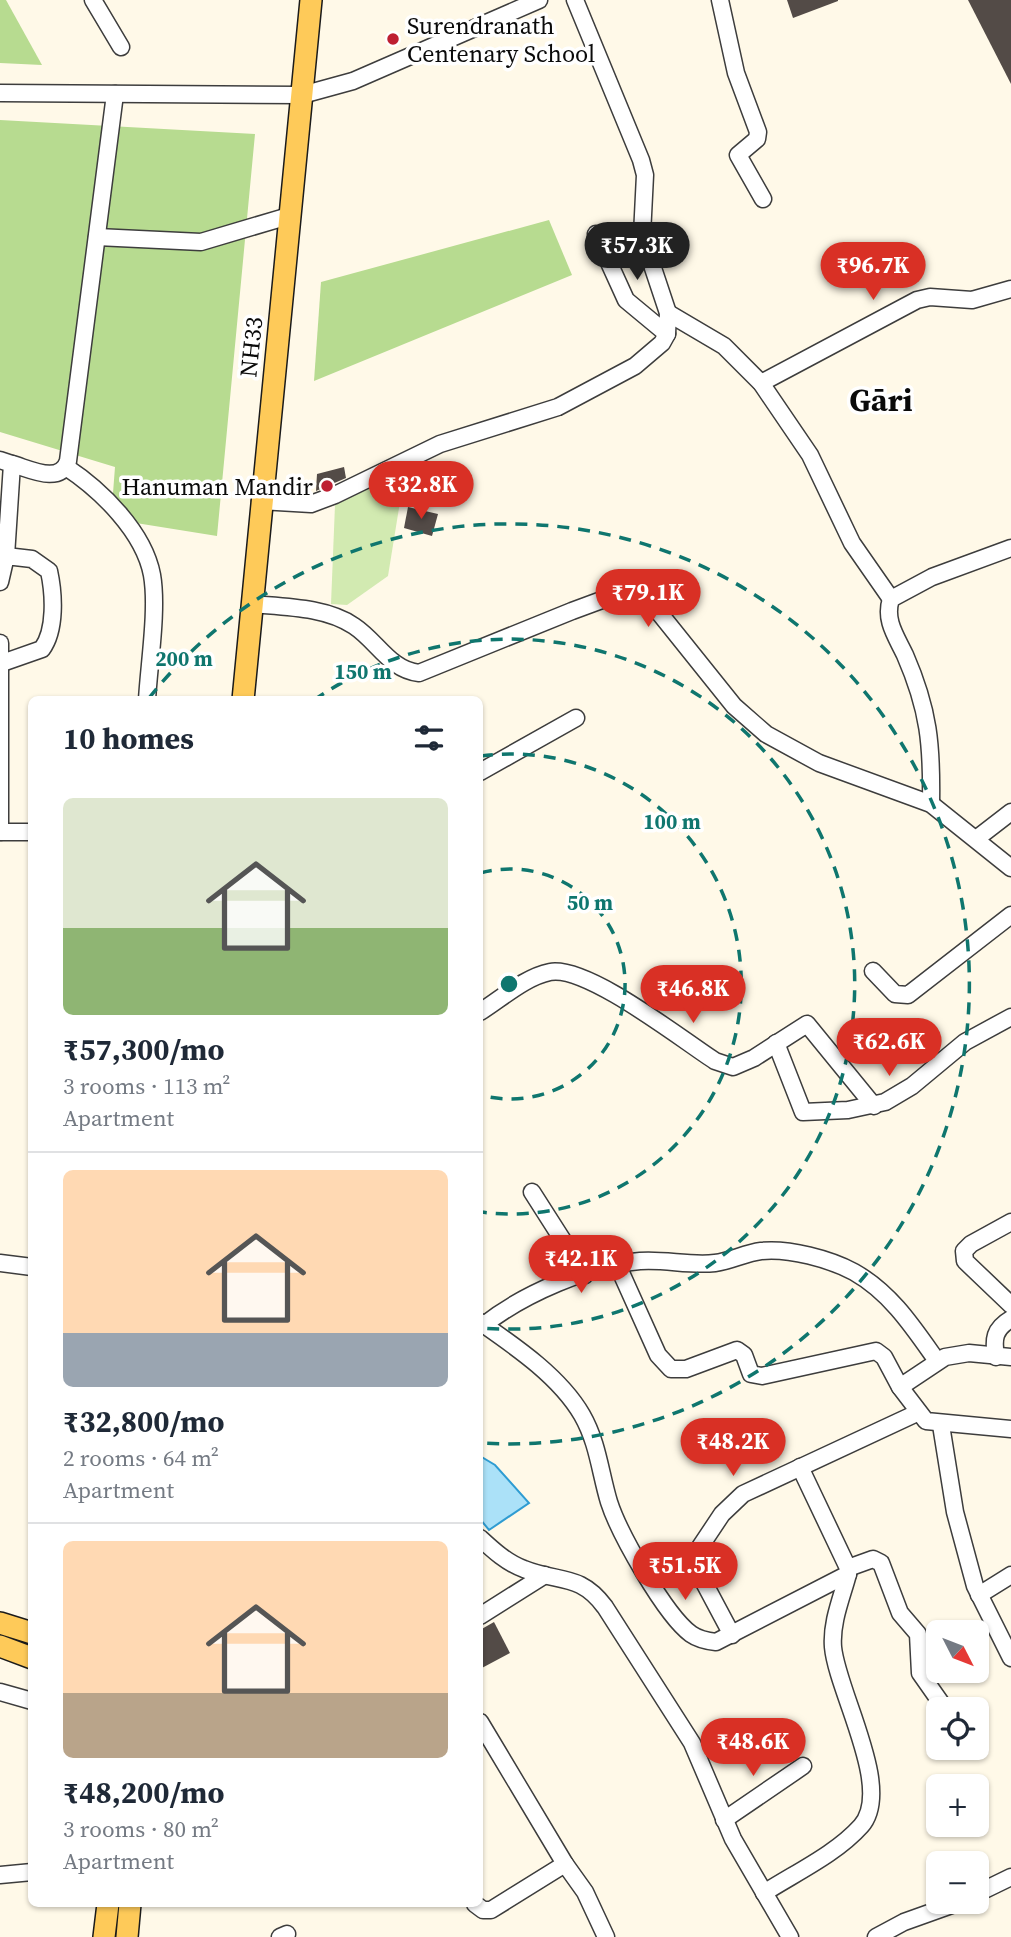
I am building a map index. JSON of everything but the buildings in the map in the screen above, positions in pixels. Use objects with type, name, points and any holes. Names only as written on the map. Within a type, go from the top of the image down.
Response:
[{"type":"main road","name":"NH33","points":[[243,696],[260,501],[292,215],[311,0]]},
{"type":"main road","points":[[0,1623],[28,1632]]},
{"type":"main road","points":[[0,1646],[28,1656]]},
{"type":"main road","points":[[104,1937],[108,1907]]},
{"type":"main road","points":[[127,1937],[131,1907]]},
{"type":"street","points":[[93,0],[121,47]]},
{"type":"street","points":[[0,93],[302,95],[353,82],[539,0]]},
{"type":"street","points":[[260,501],[311,504],[440,444],[558,407],[635,366],[662,344],[667,334],[668,313],[642,235],[645,175],[575,0]]},
{"type":"street","points":[[720,0],[736,73],[758,132],[757,139],[738,155],[763,200]]},
{"type":"street","points":[[0,582],[6,556],[6,462],[55,474],[66,467],[116,94]]},
{"type":"street","points":[[97,237],[201,242],[292,215]]},
{"type":"street","points":[[596,234],[626,300],[667,334]]},
{"type":"street","points":[[761,383],[917,300],[930,297],[972,300],[1011,289]]},
{"type":"street","points":[[668,313],[724,346],[761,383],[810,456],[847,534],[891,599],[888,621],[914,676],[931,737],[931,804]]},
{"type":"street","points":[[66,467],[111,502],[151,569],[153,591],[147,696]]},
{"type":"street","points":[[891,599],[932,577],[1011,548]]},
{"type":"street","points":[[2,663],[42,649],[50,637],[52,609],[51,578],[45,566],[32,559],[6,556]]},
{"type":"street","points":[[252,604],[338,618],[368,636],[398,667],[419,673],[572,611],[618,594],[636,591],[653,605],[734,706],[766,734],[819,763],[931,804],[1011,868]]},
{"type":"street","points":[[0,643],[1,832],[28,832]]},
{"type":"street","points":[[483,770],[576,718]]},
{"type":"street","points":[[976,839],[1011,812]]},
{"type":"street","points":[[873,971],[895,995],[908,996],[1011,915]]},
{"type":"street","points":[[483,1010],[536,976],[561,971],[587,978],[724,1066],[742,1064],[807,1024],[874,1106]]},
{"type":"street","points":[[776,1044],[803,1112],[874,1106],[912,1086],[965,1042],[1011,1017]]},
{"type":"street","points":[[532,1192],[585,1275]]},
{"type":"street","points":[[1011,1222],[971,1244],[964,1251],[965,1261],[1011,1305]]},
{"type":"street","points":[[483,1322],[514,1304],[585,1275],[618,1266],[642,1261],[715,1263],[760,1251],[820,1260],[851,1271],[884,1293],[937,1361]]},
{"type":"street","points":[[0,1263],[28,1267]]},
{"type":"street","points":[[618,1266],[658,1355],[671,1368],[686,1368],[737,1350],[744,1355],[751,1374],[762,1376],[870,1350],[884,1357],[916,1413],[926,1421],[942,1425],[965,1423],[1011,1429]]},
{"type":"street","points":[[1004,1357],[993,1340],[997,1331],[1011,1320]]},
{"type":"street","points":[[483,1324],[553,1379],[582,1414],[598,1452],[610,1505],[620,1527],[675,1618],[691,1635],[716,1642],[873,1559],[881,1563],[900,1613],[919,1634],[920,1673],[937,1697]]},
{"type":"street","points":[[900,1387],[937,1361],[969,1353],[1004,1357]]},
{"type":"street","points":[[732,1635],[700,1574],[696,1553],[734,1500],[800,1466],[916,1413]]},
{"type":"street","points":[[942,1425],[955,1513],[979,1595],[1011,1658]]},
{"type":"street","points":[[764,1893],[849,1837],[862,1825],[870,1810],[869,1764],[837,1668],[833,1648],[833,1633],[848,1571],[800,1466]]},
{"type":"street","points":[[483,1540],[517,1566],[574,1580],[597,1596],[692,1743],[724,1820],[784,1935]]},
{"type":"street","points":[[483,1614],[545,1575]]},
{"type":"street","points":[[979,1595],[1011,1575]]},
{"type":"street","points":[[0,1692],[28,1700]]},
{"type":"street","points":[[483,1727],[565,1864],[585,1892],[606,1937]]},
{"type":"street","points":[[724,1820],[803,1766]]},
{"type":"street","points":[[479,1907],[491,1910],[565,1864]]},
{"type":"street","points":[[0,1875],[28,1872]]},
{"type":"street","points":[[989,1888],[1011,1877]]},
{"type":"street","points":[[876,1937],[926,1914]]},
{"type":"green space","points":[[0,0],[6,0],[42,65],[0,63]]},
{"type":"green space","points":[[0,120],[255,134],[217,536],[111,519],[115,467],[0,432]]},
{"type":"green space","points":[[549,220],[572,275],[314,381],[321,282]]},
{"type":"green space","points":[[405,471],[388,576],[347,605],[331,604],[335,505]]},
{"type":"water","points":[[483,1458],[495,1465],[529,1503],[489,1530],[483,1523]]},
{"type":"place","name":"Surendranath Centenary School","points":[[393,39]]},
{"type":"place","name":"Hanuman Mandir","points":[[327,486]]},
{"type":"district","name":"Gāri","points":[[881,400]]}]
